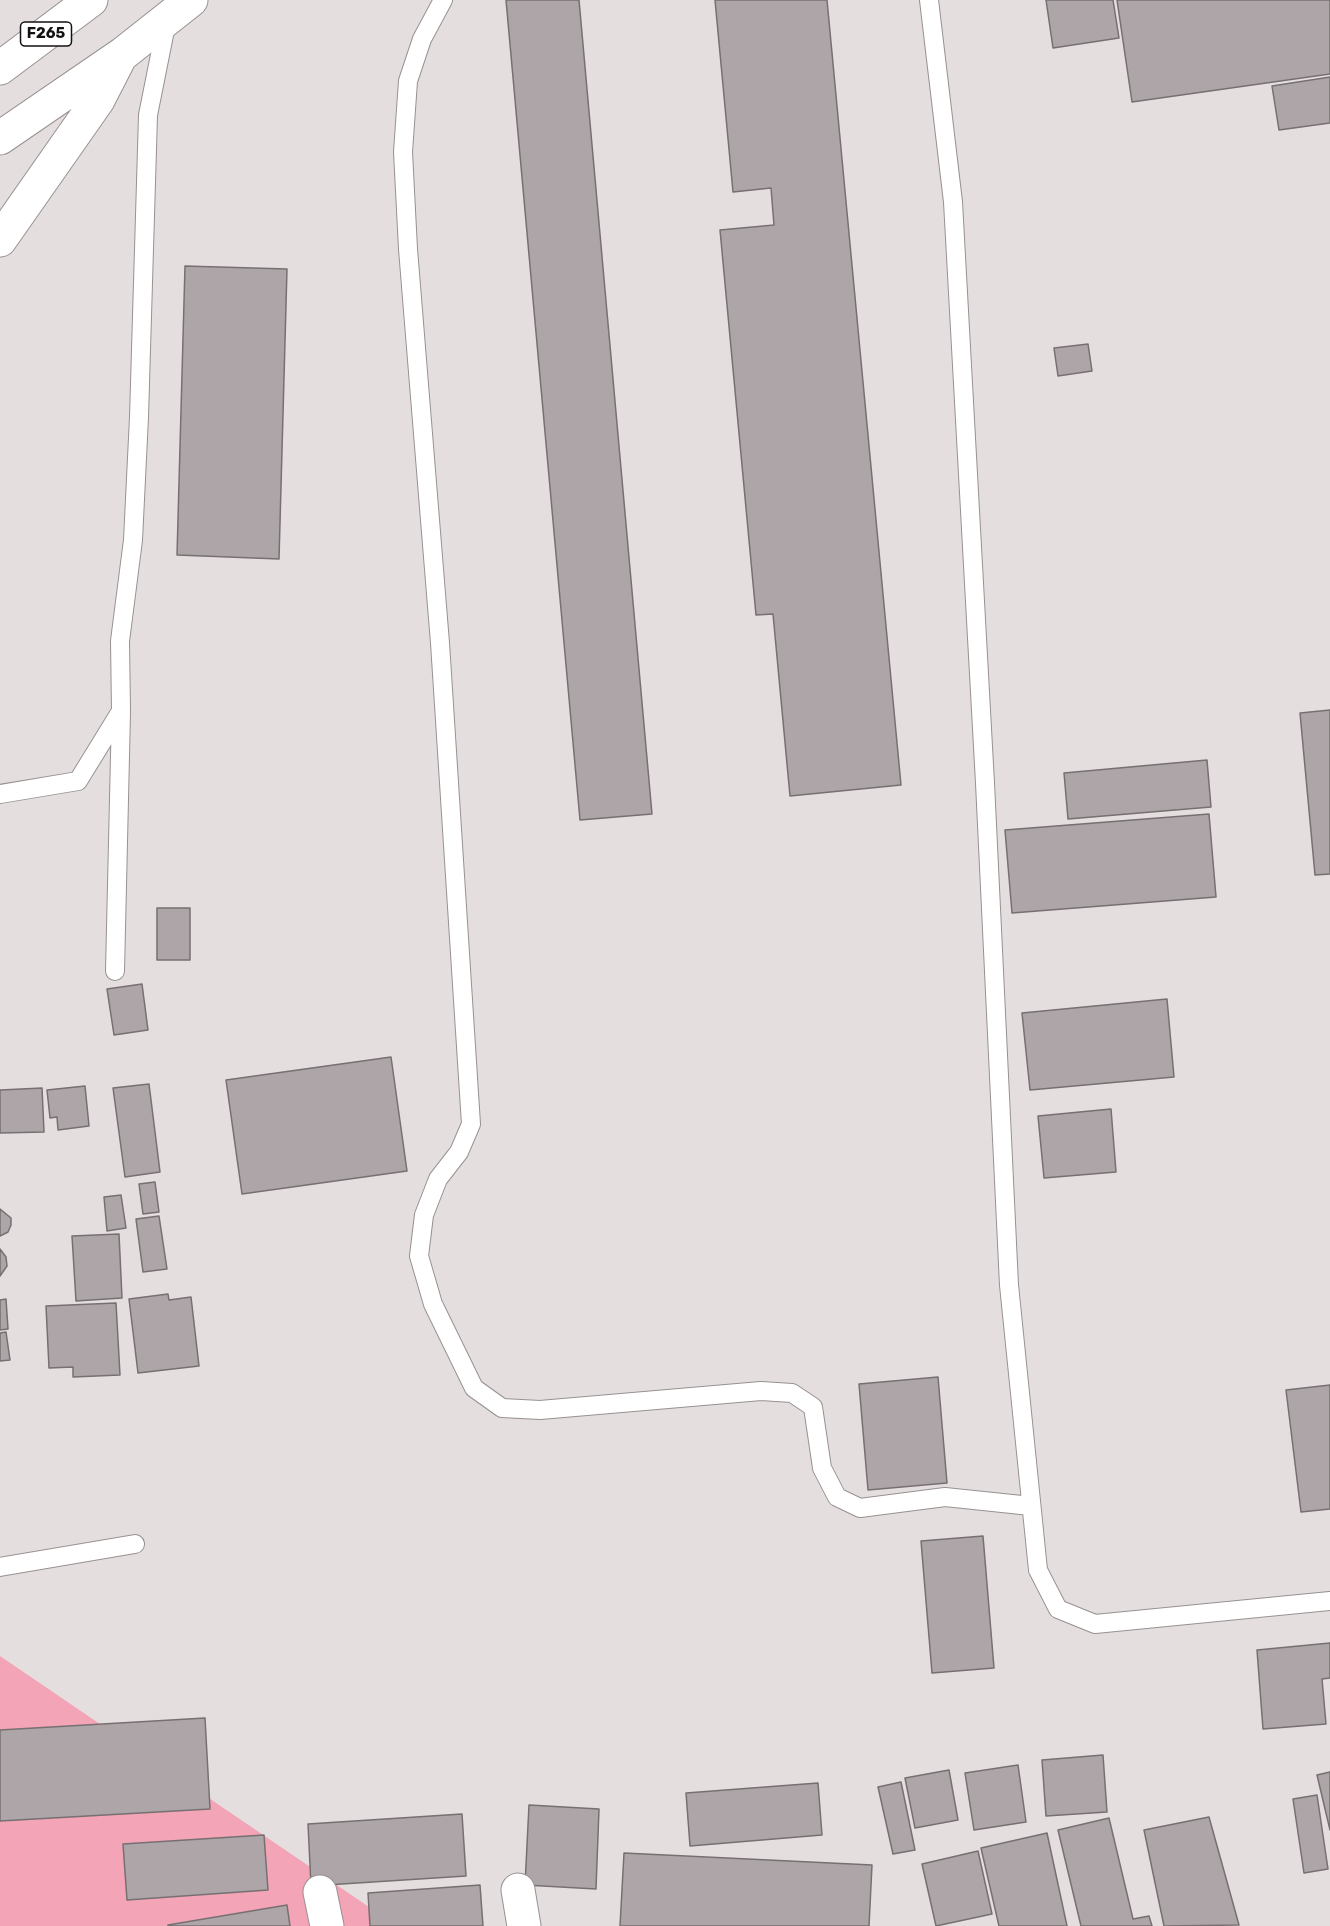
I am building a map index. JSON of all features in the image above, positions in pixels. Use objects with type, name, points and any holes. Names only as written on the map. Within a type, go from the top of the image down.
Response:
[{"type":"main road","name":"F265","points":[[0,68],[91,0]]},
{"type":"main road","points":[[0,138],[124,53],[179,9]]},
{"type":"main road","points":[[0,240],[98,100],[114,67],[124,53]]},
{"type":"main road","points":[[518,1890],[524,1926]]},
{"type":"main road","points":[[320,1892],[327,1926]]},
{"type":"lane","points":[[442,0],[422,39],[408,81],[403,152],[408,249],[440,643],[471,1125],[459,1152],[438,1179],[424,1215],[419,1256],[433,1304],[474,1388],[502,1408],[540,1410],[761,1390],[792,1393],[813,1407],[822,1468],[837,1497],[860,1508],[945,1497],[1031,1506]]},
{"type":"lane","points":[[929,0],[953,202],[985,771],[1009,1285],[1038,1570],[1058,1609],[1095,1624],[1330,1601]]},
{"type":"lane","points":[[115,971],[121,711],[120,641],[134,529],[148,116],[179,9]]},
{"type":"lane","points":[[0,794],[78,781],[121,711]]},
{"type":"lane","points":[[0,1567],[135,1544]]},
{"type":"shaded area","points":[[0,1656],[397,1926],[0,1926]]},
{"type":"building","points":[[506,0],[579,0],[652,814],[580,820]]},
{"type":"building","points":[[715,0],[827,0],[901,785],[790,796],[773,614],[756,615],[720,230],[774,225],[771,188],[733,192]]},
{"type":"building","points":[[1046,0],[1113,0],[1119,38],[1053,48]]},
{"type":"building","points":[[1117,0],[1330,0],[1330,74],[1132,102]]},
{"type":"building","points":[[1330,77],[1330,123],[1279,130],[1272,86]]},
{"type":"building","points":[[185,266],[287,269],[279,559],[177,555]]},
{"type":"building","points":[[1088,344],[1092,371],[1058,376],[1054,348]]},
{"type":"building","points":[[1330,710],[1330,874],[1315,875],[1300,713]]},
{"type":"building","points":[[1207,760],[1211,807],[1068,819],[1064,773]]},
{"type":"building","points":[[1209,814],[1216,897],[1012,913],[1005,830]]},
{"type":"building","points":[[157,908],[190,908],[190,960],[157,960]]},
{"type":"building","points":[[142,984],[148,1030],[114,1035],[107,989]]},
{"type":"building","points":[[1167,999],[1174,1077],[1030,1090],[1022,1013]]},
{"type":"building","points":[[391,1057],[407,1171],[242,1194],[226,1080]]},
{"type":"building","points":[[149,1084],[160,1172],[125,1177],[113,1088]]},
{"type":"building","points":[[85,1086],[89,1126],[58,1130],[57,1117],[50,1118],[47,1090]]},
{"type":"building","points":[[42,1088],[44,1132],[0,1133],[0,1090]]},
{"type":"building","points":[[1111,1109],[1116,1172],[1044,1178],[1038,1116]]},
{"type":"building","points":[[155,1182],[159,1212],[143,1214],[139,1184]]},
{"type":"building","points":[[121,1195],[126,1228],[107,1231],[104,1197]]},
{"type":"building","points":[[0,1209],[11,1218],[11,1225],[8,1232],[0,1236]]},
{"type":"building","points":[[159,1216],[167,1269],[143,1272],[136,1219]]},
{"type":"building","points":[[119,1234],[122,1298],[76,1301],[72,1236]]},
{"type":"building","points":[[0,1249],[6,1257],[7,1266],[0,1276]]},
{"type":"building","points":[[168,1294],[169,1300],[191,1297],[199,1366],[138,1373],[129,1299]]},
{"type":"building","points":[[6,1299],[8,1329],[0,1330],[0,1300]]},
{"type":"building","points":[[116,1303],[120,1375],[73,1377],[73,1367],[49,1368],[46,1306]]},
{"type":"building","points":[[6,1332],[10,1360],[0,1361],[0,1333]]},
{"type":"building","points":[[938,1377],[947,1483],[868,1490],[859,1384]]},
{"type":"building","points":[[1330,1385],[1330,1509],[1301,1512],[1286,1390]]},
{"type":"building","points":[[983,1536],[994,1668],[932,1673],[921,1541]]},
{"type":"building","points":[[1330,1643],[1330,1678],[1322,1679],[1326,1724],[1263,1729],[1257,1650]]},
{"type":"building","points":[[205,1718],[210,1809],[0,1821],[0,1730]]},
{"type":"building","points":[[1103,1755],[1107,1812],[1046,1816],[1042,1760]]},
{"type":"building","points":[[1018,1765],[1026,1822],[974,1830],[965,1773]]},
{"type":"building","points":[[949,1770],[958,1820],[915,1828],[905,1778]]},
{"type":"building","points":[[1330,1772],[1330,1830],[1317,1775]]},
{"type":"building","points":[[901,1782],[915,1850],[893,1854],[878,1787]]},
{"type":"building","points":[[818,1783],[822,1835],[690,1846],[686,1793]]},
{"type":"building","points":[[1317,1795],[1328,1869],[1304,1873],[1293,1799]]},
{"type":"building","points":[[529,1805],[599,1809],[596,1889],[525,1885]]},
{"type":"building","points":[[462,1814],[466,1876],[311,1886],[308,1824]]},
{"type":"building","points":[[1209,1817],[1239,1925],[1164,1926],[1144,1830]]},
{"type":"building","points":[[1109,1818],[1133,1919],[1149,1916],[1152,1926],[1081,1926],[1058,1830]]},
{"type":"building","points":[[1047,1833],[1067,1926],[999,1926],[981,1848]]},
{"type":"building","points":[[264,1835],[268,1890],[127,1900],[123,1844]]},
{"type":"building","points":[[978,1851],[992,1914],[936,1926],[922,1864]]},
{"type":"building","points":[[624,1853],[872,1865],[869,1926],[620,1926]]},
{"type":"building","points":[[480,1885],[483,1926],[370,1926],[368,1893]]},
{"type":"building","points":[[287,1905],[290,1926],[168,1926],[168,1925]]}]
